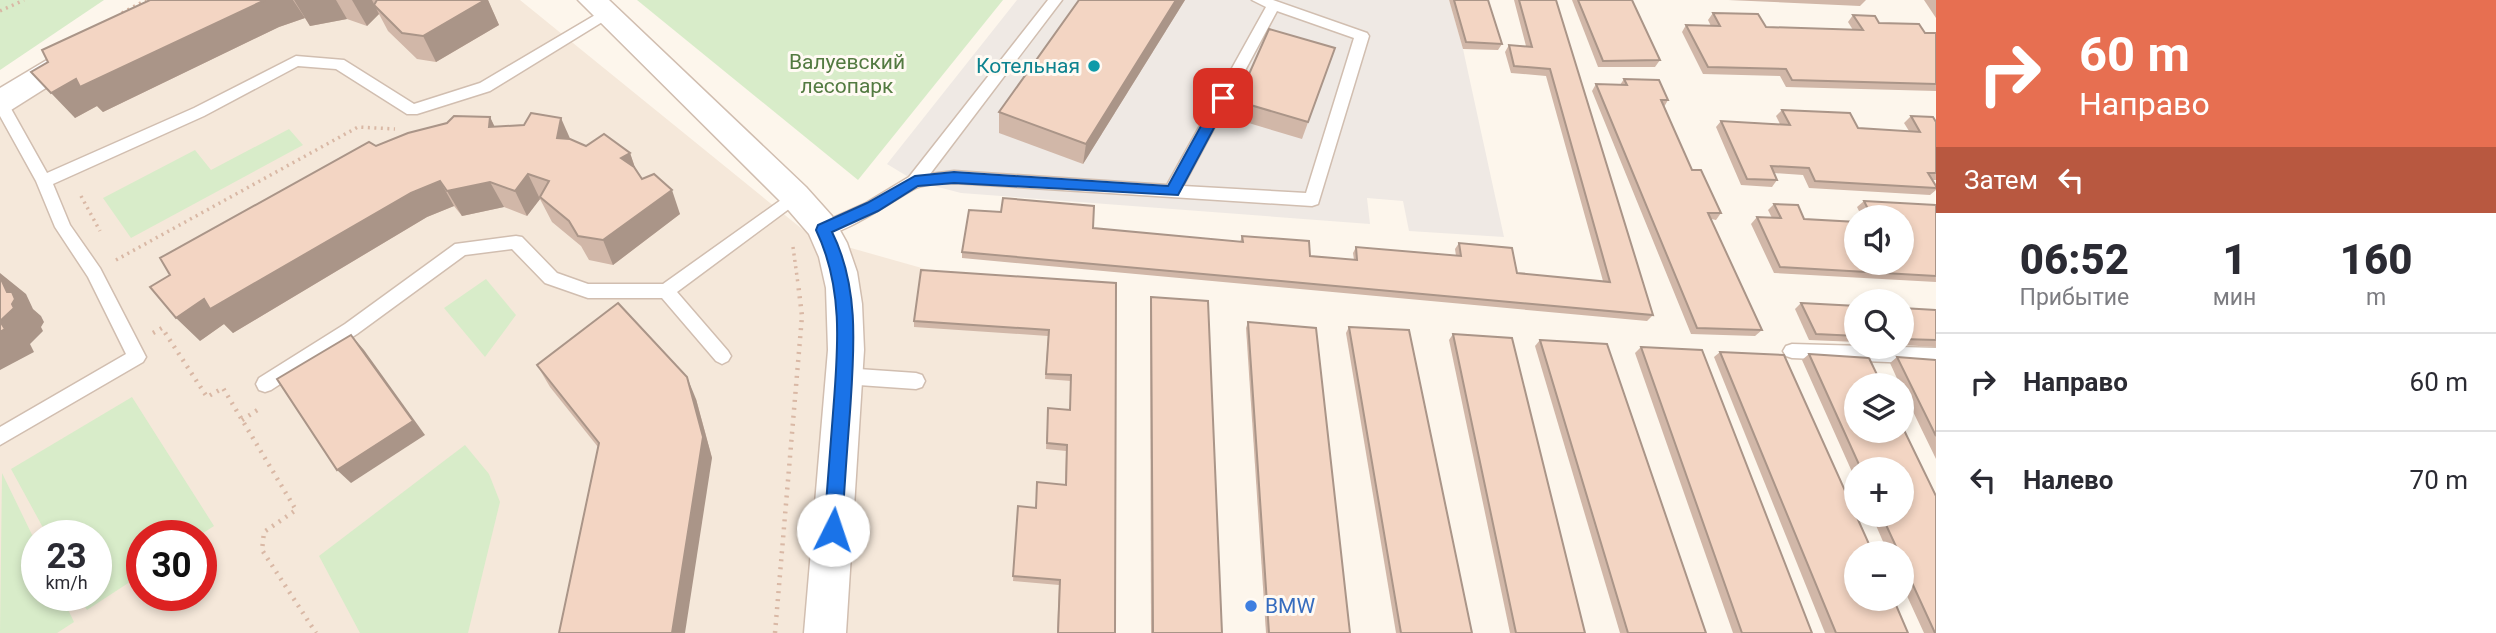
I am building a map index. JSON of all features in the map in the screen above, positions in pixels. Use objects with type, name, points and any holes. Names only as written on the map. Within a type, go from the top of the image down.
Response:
[{"type":"street","points":[[600,6],[789,201],[823,230],[836,255],[845,304],[844,376],[825,633]]},
{"type":"street","points":[[0,102],[103,39]]},
{"type":"lane","points":[[823,230],[872,207],[915,181],[1055,0]]},
{"type":"lane","points":[[915,181],[954,177],[1312,200],[1362,36],[1267,3],[1172,191]]},
{"type":"lane","points":[[44,181],[199,112],[296,61],[339,64],[412,110],[485,87],[600,6]]},
{"type":"lane","points":[[0,102],[44,181],[63,228],[94,273],[137,357],[0,437]]},
{"type":"lane","points":[[265,384],[351,329],[461,249],[516,242],[551,278],[588,291],[666,291],[789,201]]},
{"type":"lane","points":[[666,291],[722,356]]},
{"type":"lane","points":[[1792,351],[1936,356]]},
{"type":"lane","points":[[844,376],[916,381]]},
{"type":"path","points":[[0,11],[24,0]]},
{"type":"path","points":[[110,249],[116,260],[358,127],[399,129]]},
{"type":"path","points":[[67,171],[104,238]]},
{"type":"path","points":[[775,633],[802,316],[793,254],[795,219],[789,201]]},
{"type":"path","points":[[162,328],[207,397],[223,388],[296,510],[264,532],[262,550],[316,633]]},
{"type":"path","points":[[242,420],[265,405]]},
{"type":"shaded area","points":[[204,0],[520,0],[812,237],[1074,311],[1073,633],[0,633],[0,104]]},
{"type":"shaded area","points":[[1017,0],[1449,0],[1463,49],[1504,237],[1409,231],[1403,201],[1367,198],[1370,224],[961,193],[915,181],[887,164]]},
{"type":"green space","points":[[0,0],[104,0],[0,70]]},
{"type":"green space","name":"Валуевский лесопарк","points":[[637,0],[1003,0],[858,180]]},
{"type":"green space","points":[[289,129],[303,145],[131,238],[103,198],[195,150],[211,170]]},
{"type":"green space","points":[[486,279],[516,315],[485,357],[444,308]]},
{"type":"green space","points":[[132,397],[210,520],[126,520],[126,584],[112,594],[112,520],[39,520],[11,469]]},
{"type":"green space","points":[[465,445],[489,474],[500,502],[468,633],[360,633],[319,556]]},
{"type":"green space","points":[[2,473],[25,520],[21,520],[21,611],[69,611],[74,622],[57,633],[0,633]]},
{"type":"building","points":[[150,0],[265,0],[80,87],[76,79],[51,93],[31,72],[48,62],[42,50]]},
{"type":"building","points":[[377,0],[485,0],[423,36],[402,33],[374,5]]},
{"type":"building","name":"Котельная","points":[[1079,0],[1176,0],[1086,144],[999,112]]},
{"type":"building","points":[[1454,0],[1488,0],[1502,44],[1466,42]]},
{"type":"building","points":[[1519,0],[1556,0],[1653,315],[962,252],[969,210],[1001,212],[1003,198],[1094,206],[1093,228],[1243,242],[1242,236],[1309,241],[1310,256],[1357,260],[1356,247],[1461,256],[1459,243],[1512,248],[1517,273],[1610,282],[1550,69],[1514,66],[1509,45],[1532,47]]},
{"type":"building","points":[[1578,0],[1632,0],[1660,60],[1603,61]]},
{"type":"building","points":[[1713,13],[1758,14],[1766,27],[1863,30],[1853,15],[1875,16],[1879,23],[1919,24],[1925,33],[1936,33],[1936,84],[1792,80],[1786,69],[1708,67],[1686,25],[1720,26]]},
{"type":"building","points":[[1269,29],[1335,48],[1308,122],[1237,101]]},
{"type":"building","points":[[1624,79],[1659,80],[1668,100],[1661,100],[1692,170],[1701,170],[1721,213],[1708,213],[1762,330],[1697,328],[1596,84],[1627,85]]},
{"type":"building","points":[[1782,110],[1850,113],[1858,128],[1920,132],[1911,116],[1933,117],[1936,122],[1936,173],[1928,173],[1936,188],[1815,181],[1809,168],[1771,166],[1777,180],[1747,179],[1721,121],[1790,125]]},
{"type":"building","points":[[531,113],[561,118],[557,138],[570,139],[586,146],[604,134],[630,153],[621,158],[634,167],[642,179],[654,174],[672,190],[603,240],[578,236],[569,221],[540,197],[549,181],[528,174],[515,191],[490,182],[447,191],[440,181],[411,193],[210,309],[204,299],[176,318],[150,287],[170,275],[160,258],[369,142],[376,146],[408,133],[447,123],[454,116],[490,117],[489,127],[524,125]]},
{"type":"building","points":[[1864,201],[1936,205],[1936,276],[1914,275],[1914,205],[1866,205]]},
{"type":"building","points":[[1774,204],[1798,205],[1804,219],[1844,221],[1844,271],[1780,267],[1757,217],[1781,218]]},
{"type":"building","points":[[921,270],[1116,283],[1115,633],[1058,633],[1060,580],[1013,576],[1018,506],[1036,508],[1037,482],[1066,485],[1067,445],[1047,443],[1048,408],[1070,410],[1071,375],[1046,374],[1049,330],[914,321]]},
{"type":"building","points":[[0,277],[7,292],[12,292],[15,299],[12,304],[14,308],[0,321]]},
{"type":"building","points":[[1151,297],[1208,301],[1222,633],[1153,633]]},
{"type":"building","points":[[618,303],[687,377],[703,437],[672,633],[559,633],[599,443],[537,365]]},
{"type":"building","points":[[1801,303],[1844,305],[1844,335],[1816,334]]},
{"type":"building","points":[[1914,309],[1936,310],[1936,340],[1914,339]]},
{"type":"building","points":[[1248,322],[1316,328],[1350,633],[1269,633]]},
{"type":"building","points":[[1349,327],[1409,330],[1472,633],[1401,633]]},
{"type":"building","points":[[1453,334],[1512,338],[1585,633],[1516,633]]},
{"type":"building","points":[[351,335],[413,421],[337,470],[277,379]]},
{"type":"building","points":[[1540,340],[1607,344],[1706,633],[1628,633]]},
{"type":"building","points":[[1641,347],[1702,350],[1812,633],[1742,633]]},
{"type":"building","points":[[1720,352],[1784,355],[1844,488],[1844,527],[1861,527],[1868,541],[1844,541],[1844,611],[1899,611],[1908,633],[1836,633]]},
{"type":"building","points":[[1809,354],[1869,359],[1876,373],[1844,373],[1844,431]]},
{"type":"building","points":[[1898,359],[1936,360],[1936,436],[1914,391],[1914,373],[1905,373]]},
{"type":"building","points":[[1849,443],[1910,443],[1936,496],[1936,633],[1914,587],[1914,541],[1893,541],[1887,527],[1914,527],[1914,457],[1856,457]]},
{"type":"place","name":"Котельная","points":[[1094,66]]},
{"type":"place","name":"BMW","points":[[1251,606]]},
{"type":"route","points":[[833,530],[846,350],[845,304],[836,255],[823,230],[872,207],[915,181],[954,177],[1172,191],[1223,98]]}]
